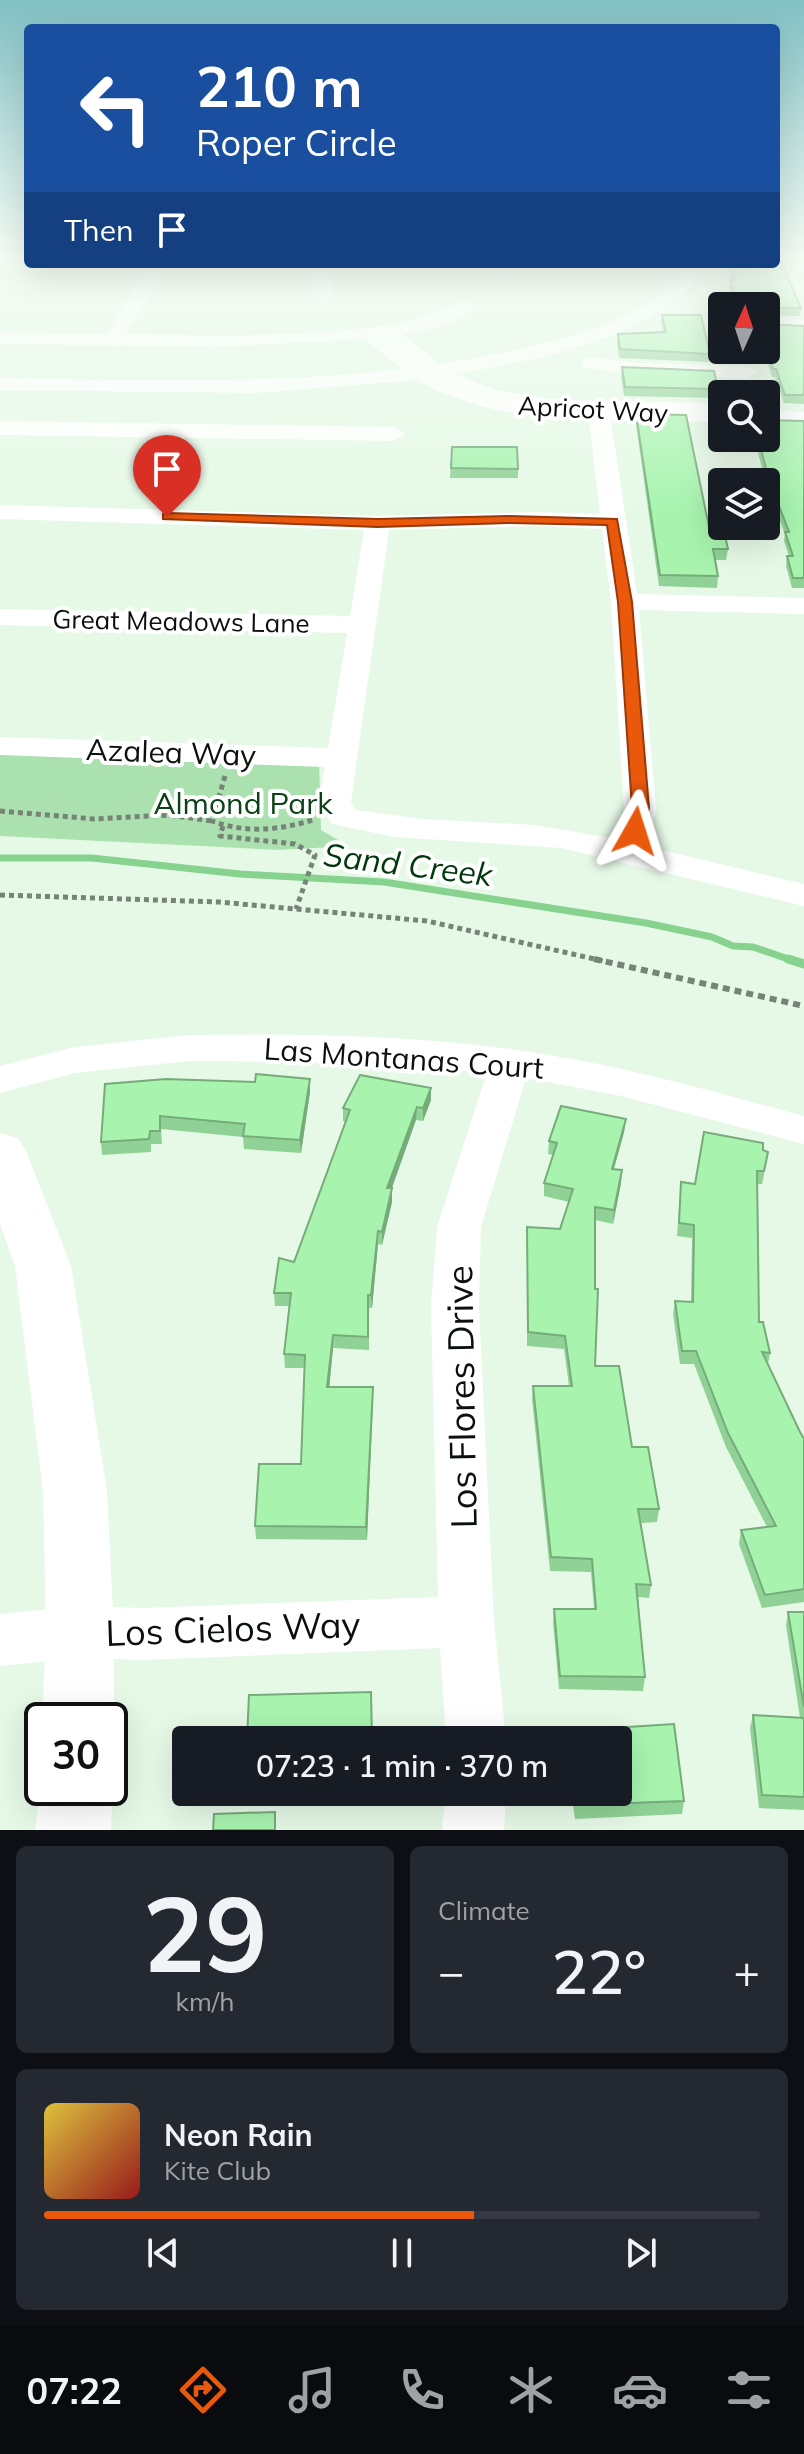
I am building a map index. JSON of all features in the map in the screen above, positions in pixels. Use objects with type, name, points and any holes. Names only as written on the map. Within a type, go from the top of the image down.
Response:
[{"type":"main road","points":[[0,1151],[43,1266],[75,1491],[80,1632],[78,1702]]},
{"type":"main road","points":[[73,1830],[75,1806]]},
{"type":"street","points":[[201,341],[247,341]]},
{"type":"street","name":"Apricot Way","points":[[397,341],[450,390],[488,401],[599,410],[708,412]]},
{"type":"street","points":[[0,375],[254,378],[424,368],[533,341]]},
{"type":"street","points":[[0,384],[255,387],[538,352],[573,341]]},
{"type":"street","points":[[591,363],[635,369],[747,372]]},
{"type":"street","points":[[745,364],[748,380]]},
{"type":"street","points":[[73,429],[103,386]]},
{"type":"street","points":[[599,410],[625,602],[640,808],[630,855]]},
{"type":"street","points":[[780,415],[804,416]]},
{"type":"street","points":[[0,428],[394,434]]},
{"type":"street","points":[[7,519],[378,523],[504,519],[613,522]]},
{"type":"street","points":[[378,523],[335,802],[342,814],[370,825],[492,830],[562,839],[804,895]]},
{"type":"street","points":[[625,602],[804,606]]},
{"type":"street","name":"Great Meadows Lane","points":[[0,617],[362,625]]},
{"type":"street","name":"Azalea Way","points":[[0,746],[342,758]]},
{"type":"street","name":"Las Montanas Court","points":[[0,1080],[24,1071],[102,1054],[213,1045],[439,1055],[511,1062],[630,1083],[804,1130]]},
{"type":"street","name":"Los Flores Drive","points":[[475,1726],[466,1621],[455,1307],[459,1227],[486,1133],[511,1062]]},
{"type":"street","name":"Los Cielos Way","points":[[0,1640],[80,1632],[142,1634],[466,1621]]},
{"type":"street","points":[[473,1830],[475,1806]]},
{"type":"path","points":[[212,821],[228,765]]},
{"type":"path","points":[[0,811],[94,819],[169,815],[212,821],[223,826],[279,831],[342,814]]},
{"type":"path","points":[[223,826],[220,836],[231,841],[298,843],[308,847],[315,855],[296,909]]},
{"type":"path","points":[[0,895],[219,902],[427,921],[804,1006]]},
{"type":"green space","name":"Almond Park","points":[[0,748],[319,761],[321,830],[348,846],[280,850],[0,836]]},
{"type":"building","points":[[619,341],[707,341],[708,354],[620,349]]},
{"type":"building","points":[[780,341],[804,341],[804,395],[785,395],[776,369],[771,364],[780,364]]},
{"type":"building","points":[[622,367],[714,371],[716,380],[708,380],[708,389],[625,387]]},
{"type":"building","points":[[636,414],[686,415],[708,522],[708,540],[726,540],[728,549],[713,549],[718,576],[660,575]]},
{"type":"building","points":[[780,420],[804,421],[804,578],[793,578],[787,556],[793,556],[785,532],[789,532],[780,509],[780,468],[766,468],[762,452],[780,452]]},
{"type":"building","points":[[452,447],[517,447],[518,469],[451,468]]},
{"type":"building","points":[[256,1074],[310,1079],[300,1140],[243,1136],[245,1124],[160,1116],[160,1131],[150,1131],[149,1139],[101,1142],[105,1084],[166,1079],[255,1082]]},
{"type":"building","points":[[360,1075],[431,1088],[423,1108],[417,1107],[387,1188],[392,1188],[382,1232],[378,1231],[371,1295],[368,1295],[368,1337],[333,1335],[327,1387],[373,1387],[366,1527],[255,1526],[259,1464],[301,1464],[305,1355],[284,1354],[291,1293],[274,1293],[279,1258],[294,1262],[350,1110],[343,1108]]},
{"type":"building","points":[[561,1106],[626,1119],[612,1169],[622,1170],[614,1210],[595,1207],[595,1289],[598,1289],[595,1366],[619,1366],[632,1447],[648,1447],[659,1509],[638,1509],[651,1585],[636,1584],[645,1677],[560,1676],[554,1609],[596,1609],[592,1559],[551,1557],[533,1386],[572,1386],[565,1336],[528,1332],[527,1227],[560,1229],[573,1189],[544,1183],[557,1143],[549,1141]]},
{"type":"building","points":[[704,1132],[763,1143],[763,1150],[768,1152],[764,1171],[757,1171],[759,1322],[763,1322],[770,1353],[762,1352],[804,1439],[804,1589],[765,1595],[741,1530],[776,1526],[728,1433],[696,1351],[682,1351],[675,1301],[693,1302],[694,1225],[679,1223],[681,1182],[695,1184]]},
{"type":"building","points":[[788,1612],[804,1612],[804,1707]]},
{"type":"building","points":[[371,1692],[372,1726],[248,1726],[249,1695]]},
{"type":"building","points":[[753,1715],[804,1718],[804,1797],[762,1795]]},
{"type":"building","points":[[674,1724],[684,1801],[632,1803],[632,1727]]},
{"type":"building","points":[[275,1812],[275,1830],[213,1830],[214,1814]]},
{"type":"waterway","name":"Sand Creek","points":[[0,858],[92,858],[240,874],[384,882],[646,923],[712,937],[733,946],[753,947],[790,960]]},
{"type":"waterway","name":"Sand Creek","points":[[790,960],[804,964]]},
{"type":"waterway","name":"Sand Creek","points":[[790,960],[794,961]]},
{"type":"route","points":[[167,517],[378,523],[509,519],[613,522],[625,602],[640,808],[635,831]]}]
